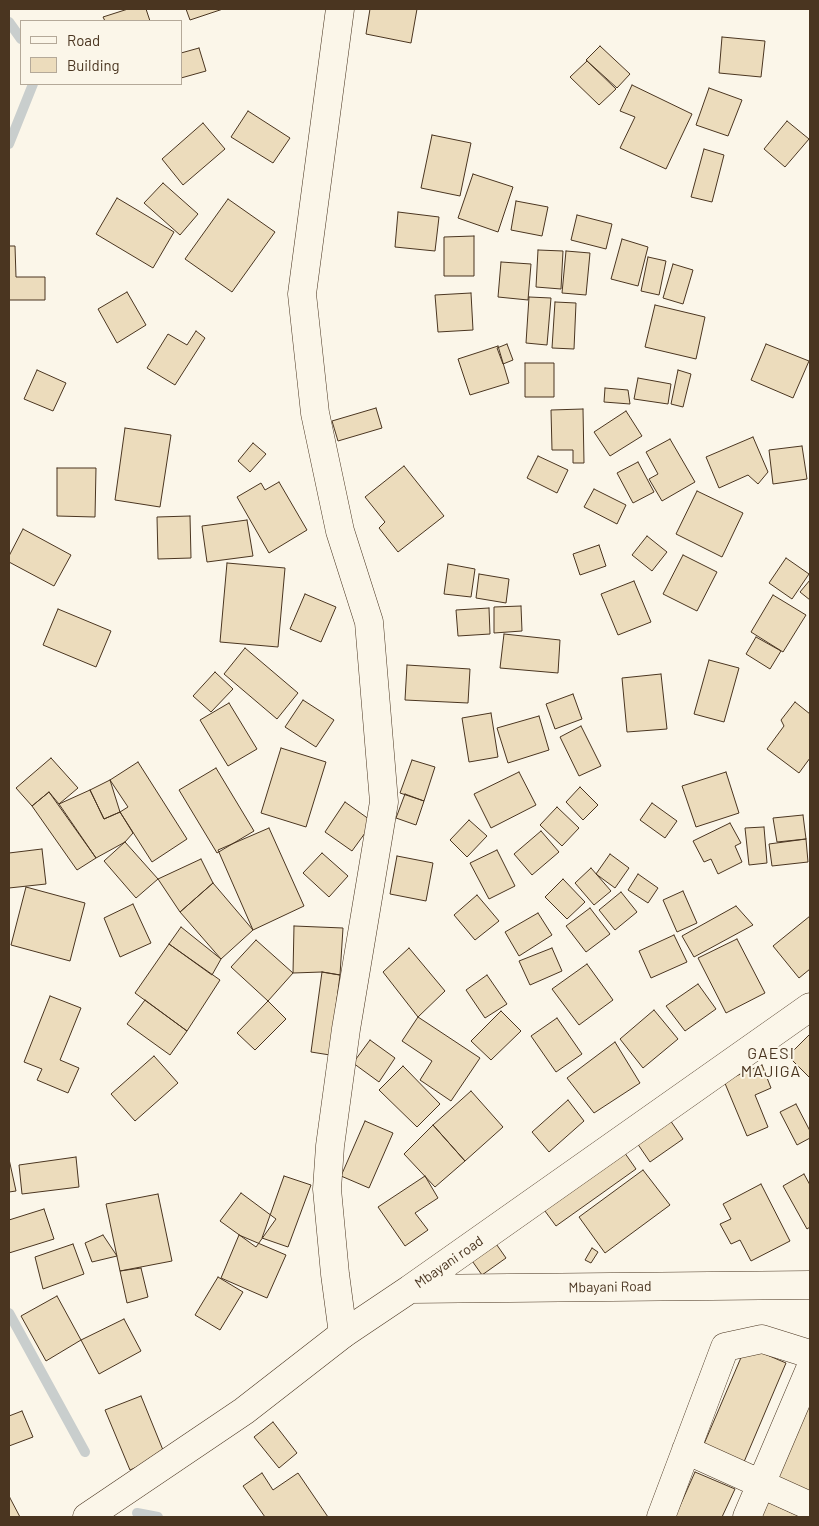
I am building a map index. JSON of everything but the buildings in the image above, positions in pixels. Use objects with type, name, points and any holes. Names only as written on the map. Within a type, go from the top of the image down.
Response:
[{"type":"street","points":[[340,9],[302,294],[315,413],[340,531],[369,622],[384,802],[346,1028],[329,1163],[327,1189],[343,1334]]},
{"type":"street","name":"Mbayani road","points":[[87,1517],[244,1411],[343,1334],[410,1289],[810,1007]]},
{"type":"street","name":"Mbayani Road","points":[[410,1289],[810,1285]]},
{"type":"street","points":[[661,1517],[725,1347],[762,1340],[810,1354]]},
{"type":"street","points":[[747,1517],[810,1369]]},
{"type":"street","points":[[686,1450],[810,1506]]},
{"type":"waterway","points":[[9,22],[20,38]]},
{"type":"waterway","points":[[9,144],[33,85]]},
{"type":"waterway","points":[[9,1313],[85,1452]]},
{"type":"waterway","points":[[137,1513],[158,1517]]},
{"type":"district","name":"GAESI MAJIGA","points":[[771,1063]]}]
